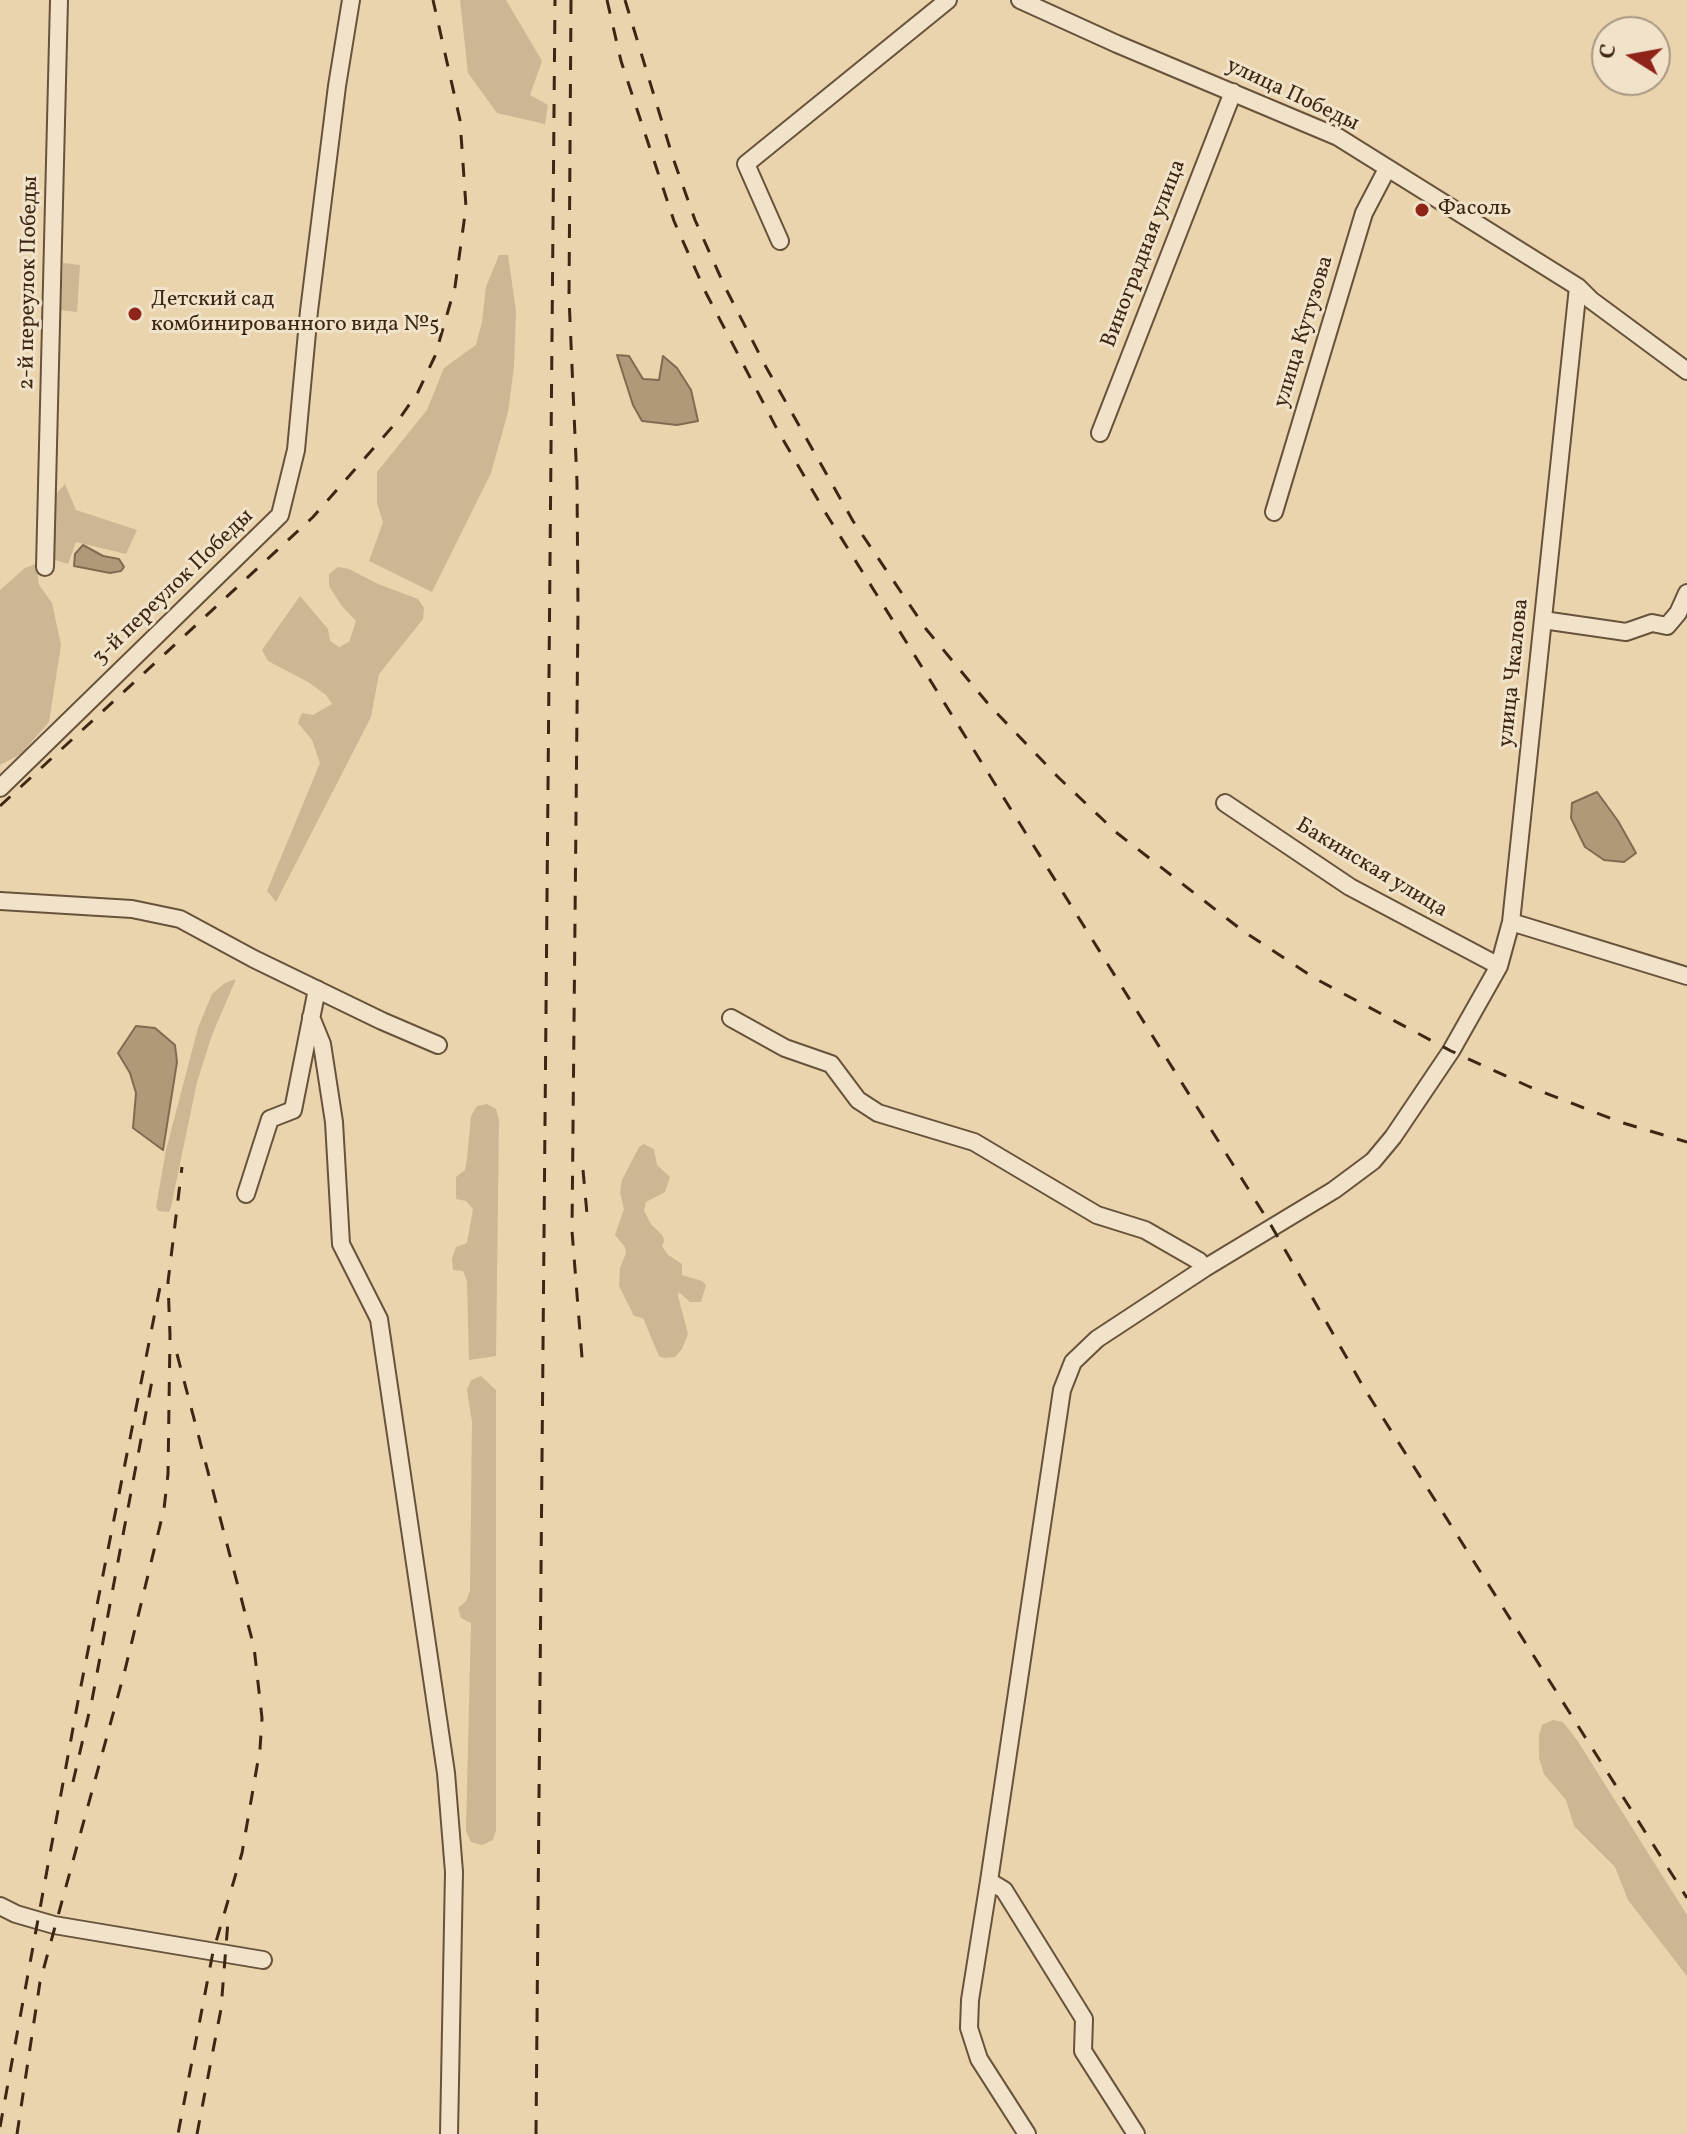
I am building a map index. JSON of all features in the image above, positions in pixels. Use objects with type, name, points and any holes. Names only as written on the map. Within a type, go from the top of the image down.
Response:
[{"type":"street","name":"2-й переулок Победы","points":[[45,567],[59,0]]},
{"type":"street","name":"3-й переулок Победы","points":[[0,788],[280,515],[296,450],[309,311],[351,0]]},
{"type":"street","points":[[780,241],[746,164],[948,0]]},
{"type":"street","name":"улица Победы","points":[[1020,0],[1338,137],[1578,287],[1687,371]]},
{"type":"street","name":"Виноградная улица","points":[[1100,433],[1233,92]]},
{"type":"street","name":"улица Кутузова","points":[[1274,512],[1364,213],[1387,169]]},
{"type":"street","name":"улица Чкалова","points":[[1027,2134],[979,2059],[969,2028],[970,2000],[1059,1401],[1073,1362],[1097,1339],[1205,1268],[1334,1190],[1373,1161],[1393,1137],[1451,1051],[1499,966],[1511,922],[1578,287]]},
{"type":"street","points":[[1543,620],[1626,632],[1652,623],[1667,626],[1678,613],[1687,593]]},
{"type":"street","name":"Бакинская улица","points":[[1225,803],[1350,887],[1499,966]]},
{"type":"street","points":[[0,901],[132,909],[180,919],[317,989],[438,1045]]},
{"type":"street","points":[[1511,922],[1687,976]]},
{"type":"street","points":[[246,1194],[270,1119],[293,1110],[317,989]]},
{"type":"street","points":[[311,1017],[322,1044],[334,1122],[341,1244],[379,1319],[446,1773],[454,1872],[449,2134]]},
{"type":"street","points":[[731,1018],[785,1048],[831,1064],[858,1100],[878,1113],[974,1142],[1097,1215],[1145,1230],[1199,1261],[1205,1268]]},
{"type":"street","points":[[989,1881],[1004,1890],[1084,2019],[1083,2051],[1136,2134]]},
{"type":"street","points":[[0,1906],[54,1925],[263,1960]]},
{"type":"shaded area","points":[[460,0],[506,0],[542,61],[530,95],[548,105],[545,124],[497,113],[468,73]]},
{"type":"shaded area","points":[[499,255],[508,255],[516,311],[514,367],[508,412],[491,473],[432,592],[369,561],[383,522],[377,503],[377,472],[427,410],[444,368],[476,345],[486,287]]},
{"type":"shaded area","points":[[63,263],[80,265],[77,312],[61,310]]},
{"type":"shaded area","points":[[617,355],[629,356],[643,379],[659,380],[663,356],[677,368],[691,390],[698,421],[677,425],[642,421],[633,405]]},
{"type":"shaded area","points":[[65,484],[76,510],[137,530],[126,554],[76,542],[68,564],[52,559],[55,495]]},
{"type":"shaded area","points":[[83,545],[103,556],[119,559],[124,567],[121,571],[110,573],[74,566],[75,554]]},
{"type":"shaded area","points":[[36,564],[39,585],[52,603],[61,645],[49,722],[21,754],[0,765],[0,590],[25,568]]},
{"type":"shaded area","points":[[338,567],[418,599],[424,608],[423,619],[379,674],[371,717],[276,902],[267,891],[320,763],[312,740],[298,723],[302,713],[313,715],[332,704],[326,695],[308,682],[268,661],[262,650],[300,596],[328,629],[330,641],[339,647],[349,642],[356,621],[329,586],[329,574]]},
{"type":"shaded area","points":[[1597,792],[1636,853],[1624,862],[1604,860],[1585,847],[1571,818],[1572,803]]},
{"type":"shaded area","points":[[236,979],[212,1035],[197,1082],[171,1207],[169,1212],[158,1211],[156,1207],[166,1150],[198,1028],[212,994],[225,983]]},
{"type":"shaded area","points":[[136,1026],[155,1028],[175,1045],[177,1062],[163,1150],[133,1128],[136,1093],[130,1073],[118,1053]]},
{"type":"shaded area","points":[[487,1104],[496,1109],[499,1120],[496,1356],[469,1360],[467,1281],[463,1271],[453,1270],[452,1259],[456,1247],[467,1243],[473,1209],[466,1201],[456,1199],[456,1177],[465,1170],[471,1116],[477,1106]]},
{"type":"shaded area","points":[[644,1144],[654,1149],[657,1165],[670,1177],[665,1192],[646,1202],[644,1211],[663,1236],[662,1246],[668,1255],[682,1264],[682,1275],[706,1285],[701,1302],[690,1302],[679,1292],[688,1334],[675,1357],[659,1356],[643,1318],[634,1316],[619,1286],[620,1268],[626,1253],[615,1235],[624,1209],[620,1192],[622,1180],[639,1147]]},
{"type":"shaded area","points":[[481,1376],[496,1390],[496,1830],[493,1840],[482,1845],[471,1842],[466,1831],[471,1623],[461,1618],[458,1608],[466,1601],[470,1591],[472,1422],[467,1390],[471,1380]]},
{"type":"shaded area","points":[[1553,1720],[1563,1722],[1577,1740],[1687,1915],[1687,1976],[1628,1900],[1615,1867],[1574,1826],[1566,1800],[1544,1774],[1539,1758],[1539,1736],[1542,1725]]},
{"type":"railway","points":[[0,806],[313,517],[400,418],[418,392],[435,356],[455,287],[466,207],[460,120],[433,0]]},
{"type":"railway","points":[[536,2134],[555,0]]},
{"type":"railway","points":[[571,0],[569,297],[577,482],[578,609],[572,1231],[583,1370]]},
{"type":"railway","points":[[607,0],[621,61],[674,221],[705,291],[778,431],[825,512],[1272,1227],[1364,1388],[1687,1898]]},
{"type":"railway","points":[[625,0],[695,220],[766,367],[853,521],[926,629],[990,706],[1117,833],[1243,931],[1316,979],[1451,1051],[1530,1087],[1620,1122],[1687,1142]]},
{"type":"railway","points":[[17,2134],[40,1982],[125,1670],[164,1509],[168,1474],[168,1282],[182,1167]]},
{"type":"railway","points":[[583,1170],[587,1214]]},
{"type":"railway","points":[[0,2127],[78,1701],[161,1282]]},
{"type":"railway","points":[[177,1354],[254,1647],[262,1718],[260,1749],[242,1853],[213,1952],[178,2134]]},
{"type":"railway","points":[[73,1782],[92,1700],[154,1370]]},
{"type":"railway","points":[[197,2134],[221,2009],[228,1921]]},
{"type":"place","name":"Фасоль","points":[[1422,210]]},
{"type":"place","name":"Детский сад комбинированного вида №5","points":[[135,314]]}]
